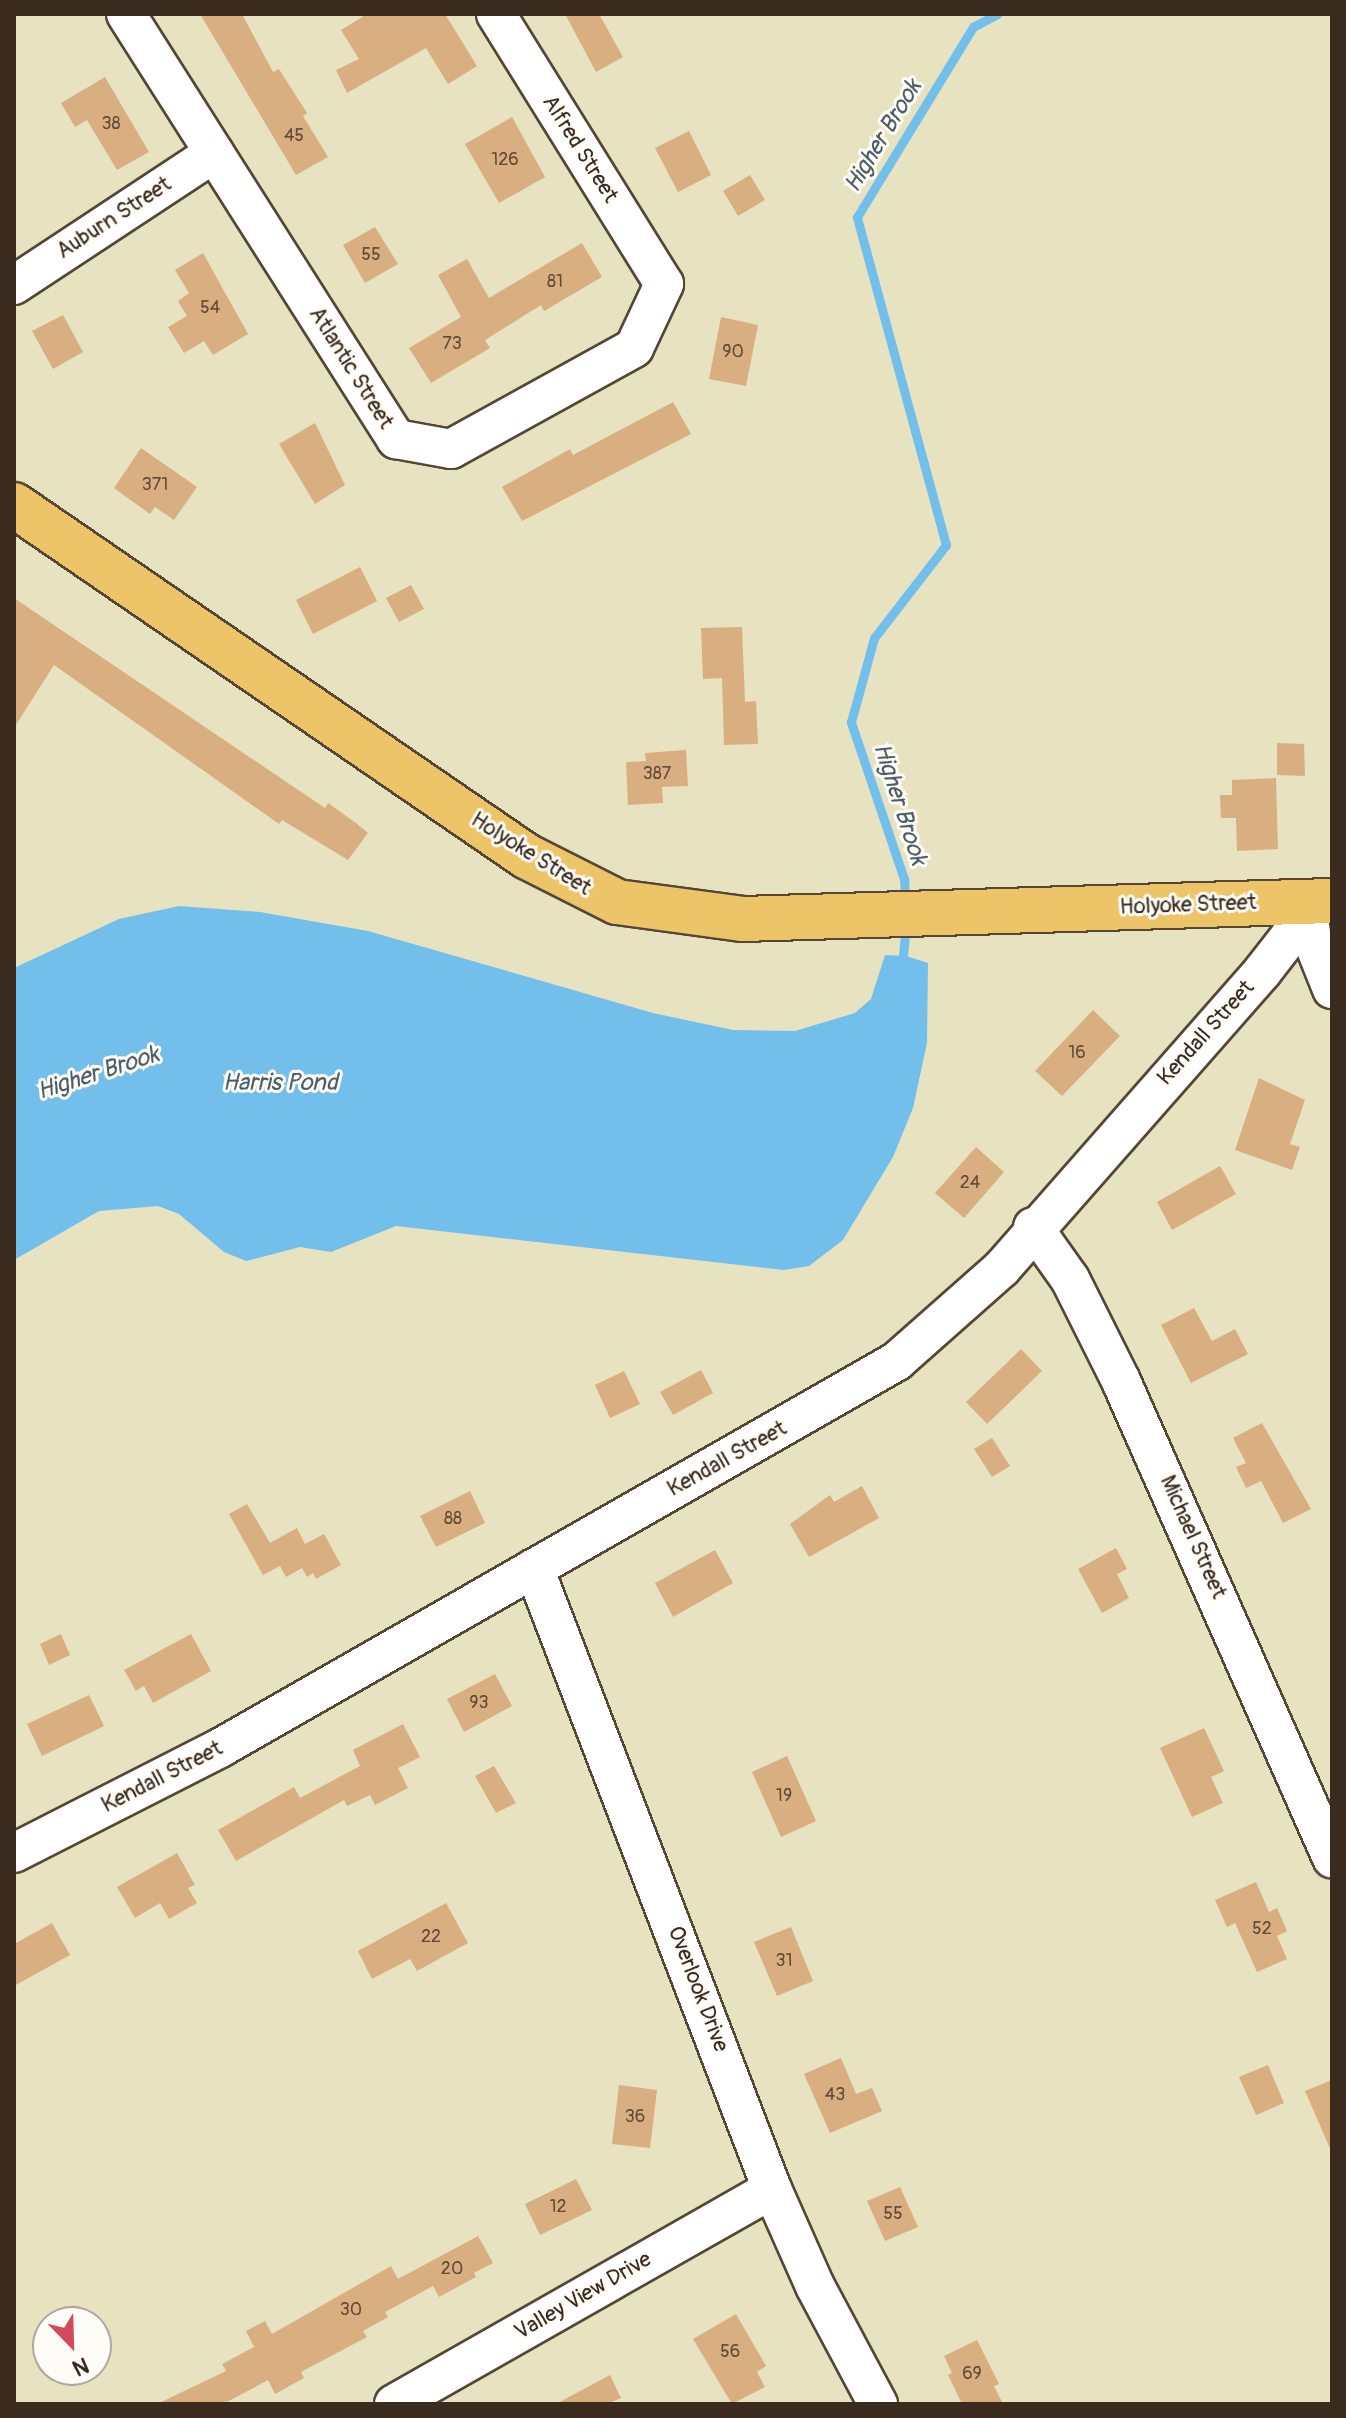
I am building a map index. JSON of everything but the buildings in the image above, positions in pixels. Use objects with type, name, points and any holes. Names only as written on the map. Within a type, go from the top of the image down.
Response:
[{"type":"main road","name":"Holyoke Street","points":[[14,505],[526,856],[592,893],[638,908],[703,917],[1319,901]]},
{"type":"street","name":"Atlantic Street","points":[[126,14],[396,439],[451,449],[634,348],[664,284]]},
{"type":"street","name":"Alfred Street","points":[[496,14],[664,284]]},
{"type":"street","name":"Auburn Street","points":[[14,285],[214,153]]},
{"type":"street","points":[[1319,901],[1312,939],[1332,989]]},
{"type":"street","name":"Kendall Street","points":[[14,1853],[220,1748],[897,1361],[1002,1268],[1033,1227],[1262,972],[1319,901]]},
{"type":"street","name":"Michael Street","points":[[1033,1227],[1070,1279],[1121,1381],[1332,1858]]},
{"type":"street","name":"Overlook Drive","points":[[534,1568],[772,2189],[815,2286],[878,2404]]},
{"type":"street","name":"Valley View Drive","points":[[394,2404],[772,2189]]},
{"type":"water","name":"Harris Pond","points":[[179,906],[260,912],[368,931],[653,1013],[733,1030],[795,1031],[855,1013],[871,999],[885,955],[906,956],[928,963],[927,1043],[913,1108],[893,1157],[843,1240],[809,1266],[784,1270],[396,1226],[331,1252],[300,1247],[246,1261],[224,1252],[179,1214],[158,1206],[99,1211],[14,1260],[14,968],[119,919]]},
{"type":"waterway","name":"Higher Brook","points":[[905,902],[904,879],[851,722],[874,638],[946,545],[857,217],[973,27],[997,14]]},
{"type":"waterway","name":"Higher Brook","points":[[902,965],[906,925]]}]
